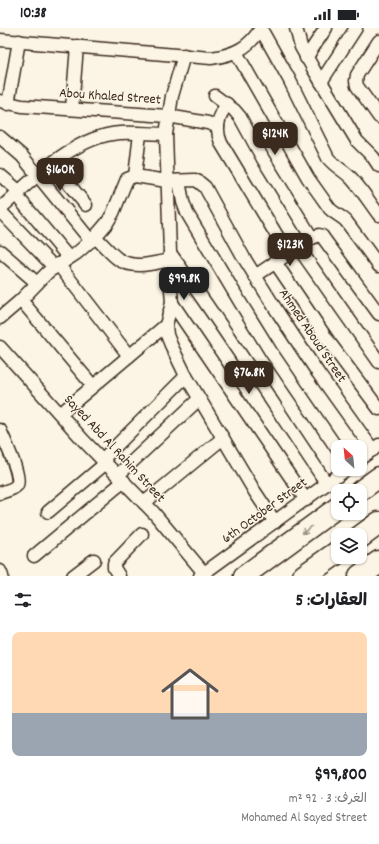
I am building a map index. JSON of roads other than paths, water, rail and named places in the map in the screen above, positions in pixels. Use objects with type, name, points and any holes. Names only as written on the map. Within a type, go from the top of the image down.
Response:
[{"type":"highway","points":[[367,486],[379,477]]},
{"type":"highway","points":[[244,576],[331,512]]},
{"type":"highway","points":[[367,532],[379,523]]},
{"type":"highway","points":[[304,576],[331,557]]},
{"type":"highway","points":[[360,576],[379,562]]},
{"type":"street","points":[[0,40],[211,58],[236,52],[246,46],[261,28],[289,79],[328,158],[336,167],[348,174],[379,215]]},
{"type":"street","points":[[296,28],[301,47],[306,58],[357,141],[373,157],[379,166]]},
{"type":"street","points":[[306,58],[326,28]]},
{"type":"street","points":[[321,82],[356,28]]},
{"type":"street","points":[[4,103],[19,41]]},
{"type":"street","points":[[379,41],[357,76],[356,81],[357,86],[379,117]]},
{"type":"street","points":[[72,109],[77,46]]},
{"type":"street","points":[[236,52],[308,178],[334,214],[342,217],[379,266]]},
{"type":"street","points":[[184,56],[172,96],[166,134],[172,303],[166,325],[171,345],[186,376],[275,522]]},
{"type":"street","points":[[215,96],[227,104],[240,117],[263,159],[312,238]]},
{"type":"street","name":"Abou Khaled Street","points":[[4,103],[168,116],[208,123],[218,127]]},
{"type":"street","points":[[227,104],[219,118],[218,127],[221,143],[288,254]]},
{"type":"street","points":[[60,263],[0,210],[52,164],[75,148],[96,139],[119,133],[166,134]]},
{"type":"street","points":[[0,318],[60,263],[81,251],[107,223],[113,213],[124,183],[127,179],[135,176],[140,134]]},
{"type":"street","points":[[0,137],[22,156],[93,239],[118,259],[134,265],[143,265],[170,257]]},
{"type":"street","points":[[52,164],[86,205]]},
{"type":"street","points":[[0,175],[18,193],[60,263],[129,356]]},
{"type":"street","name":"Ahmed Aboud Street","points":[[135,176],[167,181],[194,180],[205,187],[221,219],[277,311],[318,373],[376,448]]},
{"type":"street","points":[[179,181],[183,202],[187,213],[271,352],[331,440]]},
{"type":"street","points":[[255,276],[312,238],[318,235],[322,236],[379,314]]},
{"type":"street","points":[[298,247],[379,362]]},
{"type":"street","points":[[0,251],[37,283]]},
{"type":"street","points":[[170,257],[238,349],[327,484]]},
{"type":"street","points":[[276,262],[329,342],[379,409]]},
{"type":"street","points":[[21,300],[93,386]]},
{"type":"street","points":[[172,303],[306,500]]},
{"type":"street","points":[[60,414],[166,325]]},
{"type":"street","name":"Sayed Abd Al Rahim Street","points":[[0,347],[60,414],[144,503],[202,574]]},
{"type":"street","points":[[48,512],[104,461],[186,376]]},
{"type":"street","points":[[34,556],[121,478],[199,399]]},
{"type":"street","points":[[0,430],[8,448],[18,482],[13,488],[0,494]]},
{"type":"street","points":[[144,503],[223,438]]},
{"type":"street","points":[[367,455],[376,448]]},
{"type":"street","name":"6th October Street","points":[[202,574],[338,476]]},
{"type":"street","points":[[119,576],[114,568],[114,563],[142,534]]},
{"type":"street","points":[[73,576],[94,560]]},
{"type":"street","points":[[0,571],[2,576]]}]
